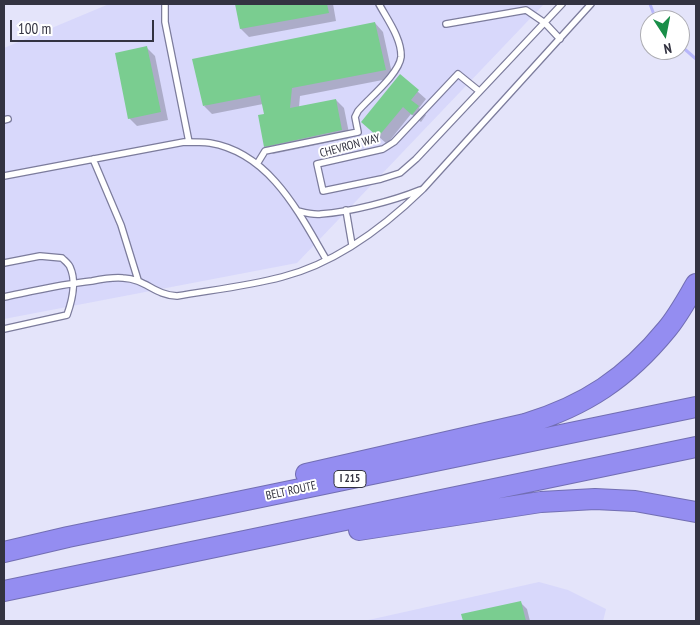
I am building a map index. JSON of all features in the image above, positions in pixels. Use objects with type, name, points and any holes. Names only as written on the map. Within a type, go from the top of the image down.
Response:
[{"type":"highway","points":[[68,537],[86,525],[524,424],[553,415],[585,400],[614,382],[640,359],[668,328],[696,284]]},
{"type":"highway","name":"BELT ROUTE","points":[[4,552],[68,537],[696,407]]},
{"type":"highway","points":[[4,591],[696,447]]},
{"type":"highway","points":[[196,551],[243,547],[541,502],[568,500],[635,501],[696,512]]},
{"type":"lane","points":[[165,4],[165,22],[188,142]]},
{"type":"lane","points":[[257,164],[265,151],[358,132],[355,117],[358,111],[399,66],[401,56],[396,37],[379,4]]},
{"type":"lane","name":"CHEVRON WAY","points":[[479,92],[458,74],[394,142],[383,149],[317,164],[323,191],[372,182],[400,173],[416,159],[562,4]]},
{"type":"lane","points":[[4,297],[73,283],[123,278],[138,280],[167,296],[177,296],[283,277],[326,259],[352,245],[398,213],[423,189],[590,4]]},
{"type":"lane","points":[[446,24],[526,10],[544,23],[560,39]]},
{"type":"lane","points":[[4,176],[188,142],[211,143],[248,157],[276,183],[298,211],[326,259]]},
{"type":"lane","points":[[94,159],[121,225],[138,280]]},
{"type":"lane","points":[[298,211],[321,215],[388,200],[423,189]]},
{"type":"lane","points":[[346,210],[352,245]]},
{"type":"lane","points":[[4,263],[40,256],[62,258],[70,267],[73,283],[72,300],[67,315],[4,329]]},
{"type":"shaded area","points":[[109,4],[544,4],[297,263],[4,319],[4,48]]},
{"type":"shaded area","points":[[539,582],[568,590],[606,609],[603,621],[364,621]]},
{"type":"building","points":[[235,4],[327,4],[329,13],[240,29]]},
{"type":"building","points":[[375,22],[386,70],[292,88],[290,108],[336,99],[342,130],[264,147],[258,115],[264,114],[260,95],[203,106],[192,59]]},
{"type":"building","points":[[147,46],[161,112],[128,119],[115,53]]},
{"type":"building","points":[[400,74],[419,90],[411,100],[419,106],[412,115],[403,107],[378,137],[361,122]]},
{"type":"building","points":[[521,601],[526,621],[463,621],[461,614]]},
{"type":"waterway","points":[[650,4],[652,10]]},
{"type":"waterway","points":[[690,54],[696,59]]}]
